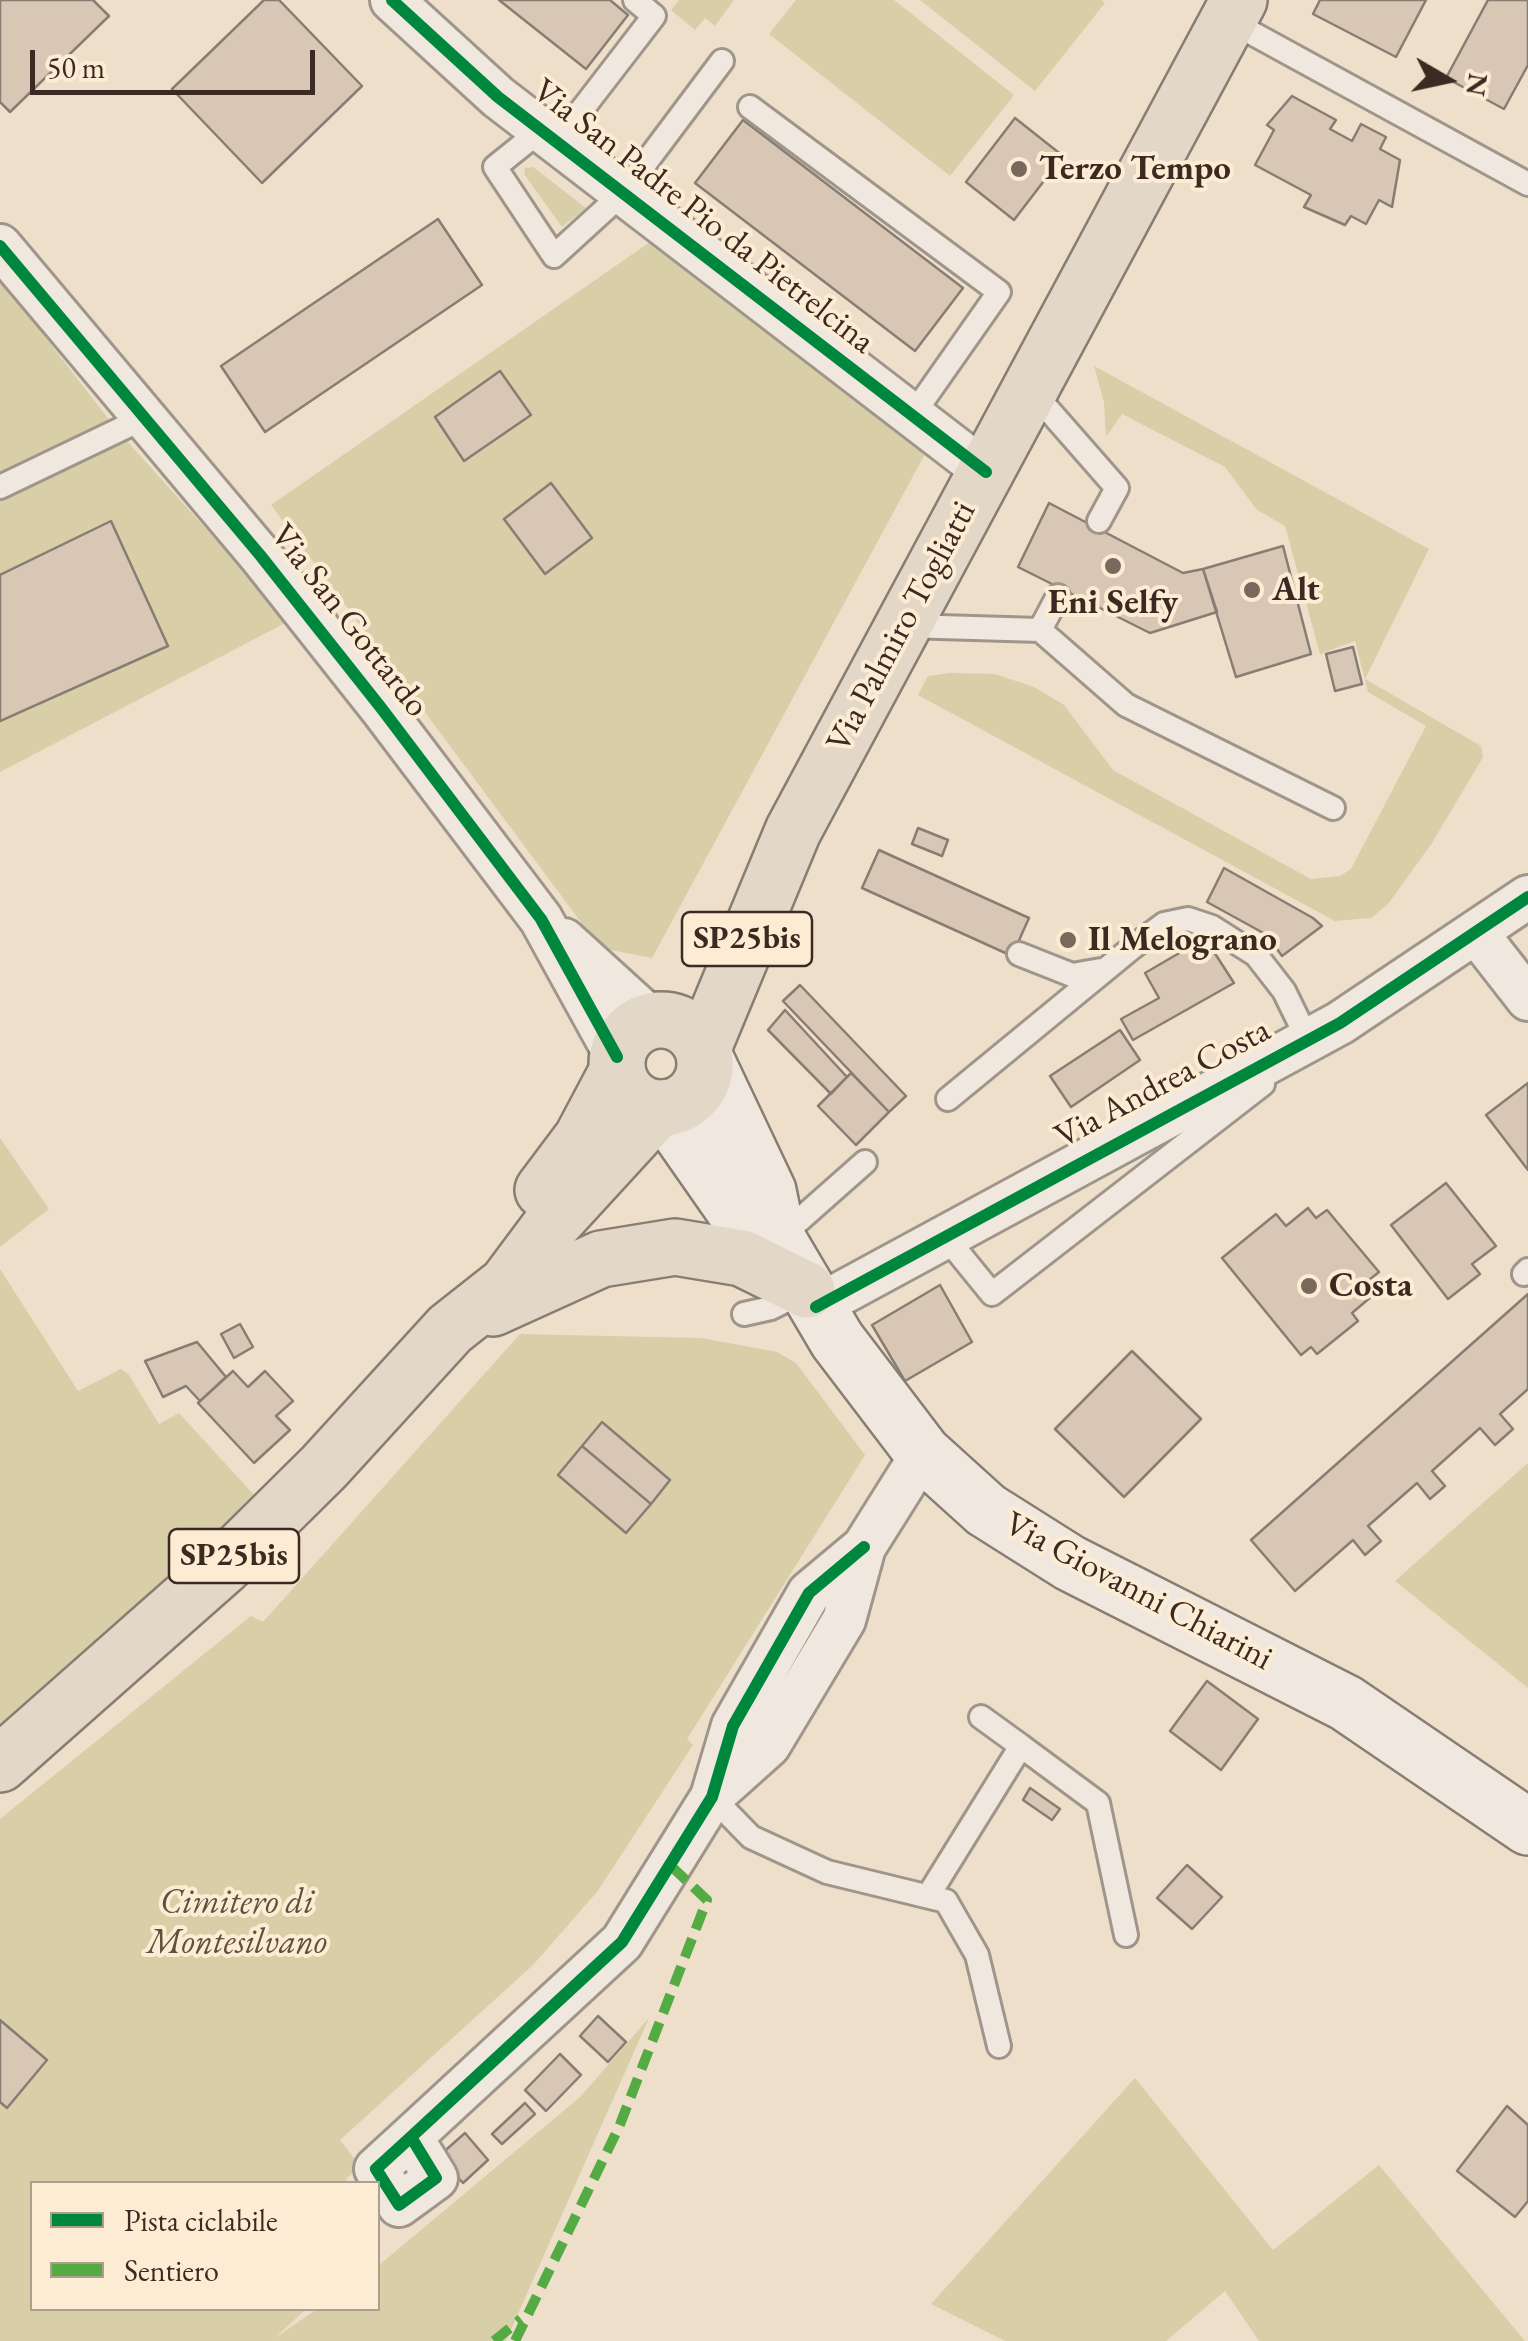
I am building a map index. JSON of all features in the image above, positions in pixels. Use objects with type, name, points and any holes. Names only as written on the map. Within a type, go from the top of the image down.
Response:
[{"type":"main road","name":"Via Palmiro Togliatti","points":[[704,1053],[793,831],[1233,10]]},
{"type":"main road","name":"Via Palmiro Togliatti","points":[[450,1330],[482,1270],[582,1138],[635,1042],[793,831]]},
{"type":"main road","points":[[684,1026],[704,1053],[698,1088],[683,1102],[661,1108],[637,1101],[635,1042],[684,1026]]},
{"type":"main road","name":"Via Giovanni Chiarini","points":[[704,1053],[768,1190],[778,1240],[811,1298],[923,1453],[986,1510],[1070,1562],[1346,1703],[1528,1827]]},
{"type":"main road","name":"Via Palmiro Togliatti","points":[[0,1764],[224,1566],[336,1456],[450,1330],[507,1284],[548,1229],[661,1108]]},
{"type":"main road","name":"Via Giovanni Chiarini","points":[[661,1108],[737,1214],[778,1240]]},
{"type":"main road","points":[[450,1330],[568,1272],[621,1254],[658,1248],[725,1253],[811,1298]]},
{"type":"street","name":"Via San Padre Pio da Pietrelcina","points":[[392,0],[549,136],[986,472]]},
{"type":"street","name":"Via San Gottardo","points":[[0,246],[364,685],[635,1042]]},
{"type":"street","name":"Via Andrea Costa","points":[[811,1298],[944,1234],[1324,1031],[1478,935],[1528,897]]},
{"type":"street","points":[[1478,935],[1528,1000]]},
{"type":"street","points":[[411,2136],[622,1942],[712,1797],[733,1726],[810,1592],[864,1547],[923,1453]]},
{"type":"lane","points":[[635,0],[654,16],[549,136],[495,166],[554,256],[623,193],[722,61]]},
{"type":"lane","points":[[1233,10],[1528,184]]},
{"type":"lane","points":[[750,107],[999,292],[912,416]]},
{"type":"lane","points":[[1030,389],[1116,488],[1099,521]]},
{"type":"lane","points":[[0,487],[144,418]]},
{"type":"lane","points":[[1040,630],[1058,596]]},
{"type":"lane","points":[[903,626],[1040,630],[1126,705],[1333,808]]},
{"type":"lane","points":[[944,1234],[992,1294],[1324,1031],[1256,956],[1212,926],[1188,919],[1164,924],[948,1099]]},
{"type":"lane","points":[[1019,954],[1072,975],[1104,970]]},
{"type":"lane","points":[[778,1240],[865,1162]]},
{"type":"lane","points":[[744,1314],[811,1298]]},
{"type":"lane","points":[[980,1717],[1098,1803],[1126,1935]]},
{"type":"lane","points":[[928,1896],[1021,1746]]},
{"type":"lane","points":[[712,1797],[751,1837],[827,1872],[946,1901],[977,1955],[999,2046]]},
{"type":"green space","points":[[679,0],[734,0],[715,26],[705,18],[695,30],[671,10]]},
{"type":"green space","points":[[796,0],[894,0],[1014,95],[950,176],[769,34]]},
{"type":"green space","points":[[920,0],[1101,0],[1105,3],[1035,91]]},
{"type":"green space","points":[[533,167],[586,208],[562,227],[524,174],[525,168]]},
{"type":"green space","points":[[650,242],[925,454],[652,958],[606,949],[583,925],[271,505]]},
{"type":"green space","points":[[0,279],[117,430],[289,621],[0,772]]},
{"type":"green space","points":[[1094,366],[1429,549],[1365,679],[1481,746],[1483,757],[1432,843],[1388,904],[1371,918],[1335,921],[918,695],[928,676],[950,673],[995,674],[1034,687],[1064,705],[1113,770],[1311,879],[1340,876],[1351,869],[1426,726],[1368,692],[1355,641],[1320,654],[1285,526],[1257,510],[1225,467],[1122,414],[1106,437],[1104,402]]},
{"type":"green space","points":[[0,1138],[49,1209],[0,1247]]},
{"type":"green space","points":[[0,1269],[78,1391],[121,1369],[129,1375],[159,1424],[179,1413],[255,1496],[0,1739]]},
{"type":"green space","name":"Cimitero di Montesilvano","points":[[520,1334],[701,1338],[777,1352],[796,1363],[865,1455],[687,1739],[693,1745],[597,1892],[533,1965],[340,2140],[360,2166],[347,2181],[30,2181],[30,2311],[304,2311],[275,2338],[314,2311],[380,2311],[380,2264],[580,2097],[649,2018],[506,2341],[0,2341],[0,1819],[251,1616],[263,1622]]},
{"type":"green space","points":[[1528,1463],[1528,1688],[1395,1581]]},
{"type":"green space","points":[[1135,2078],[1273,2250],[1379,2165],[1525,2341],[1259,2341],[1225,2291],[1166,2341],[1005,2341],[931,2304]]},
{"type":"building","points":[[0,0],[93,0],[109,16],[10,112],[0,102]]},
{"type":"building","points":[[264,0],[279,0],[362,86],[262,183],[172,89]]},
{"type":"building","points":[[499,0],[610,0],[628,15],[586,69]]},
{"type":"building","points":[[1320,0],[1426,0],[1396,57],[1313,14]]},
{"type":"building","points":[[1488,0],[1528,0],[1528,65],[1504,109],[1446,78]]},
{"type":"building","points":[[1292,96],[1336,120],[1330,129],[1352,141],[1361,124],[1386,137],[1380,149],[1400,160],[1392,207],[1379,200],[1366,224],[1351,216],[1345,225],[1304,207],[1311,195],[1255,165],[1274,130],[1267,125]]},
{"type":"building","points":[[1015,118],[1063,156],[1014,220],[966,182]]},
{"type":"building","points":[[743,120],[963,288],[915,351],[695,183]]},
{"type":"building","points":[[438,219],[482,285],[265,432],[221,366]]},
{"type":"building","points":[[500,371],[531,415],[464,461],[435,417]]},
{"type":"building","points":[[551,483],[592,538],[545,574],[504,519]]},
{"type":"building","points":[[1049,503],[1183,573],[1203,569],[1217,612],[1150,633],[1018,567]]},
{"type":"building","points":[[111,521],[168,646],[0,721],[0,575]]},
{"type":"building","name":"Alt","points":[[1283,546],[1311,654],[1236,677],[1203,569]]},
{"type":"building","points":[[1353,647],[1362,684],[1335,691],[1326,654]]},
{"type":"building","points":[[918,828],[948,840],[942,856],[912,844]]},
{"type":"building","points":[[879,850],[1029,918],[1012,956],[862,888]]},
{"type":"building","points":[[1224,868],[1322,926],[1282,956],[1267,935],[1207,902]]},
{"type":"building","points":[[1205,938],[1234,983],[1133,1040],[1121,1019],[1159,998],[1145,973]]},
{"type":"building","points":[[800,985],[906,1096],[889,1112],[783,1001]]},
{"type":"building","points":[[785,1010],[847,1077],[831,1094],[768,1030]]},
{"type":"building","points":[[1120,1030],[1140,1060],[1071,1107],[1050,1076]]},
{"type":"building","points":[[851,1073],[889,1112],[856,1145],[818,1106]]},
{"type":"building","points":[[1528,1083],[1528,1170],[1486,1115]]},
{"type":"building","points":[[1446,1183],[1496,1246],[1472,1264],[1480,1274],[1448,1299],[1391,1225]]},
{"type":"building","name":"Costa","points":[[1308,1208],[1316,1218],[1327,1210],[1379,1272],[1369,1280],[1378,1291],[1352,1313],[1358,1321],[1317,1354],[1311,1347],[1301,1355],[1222,1258],[1276,1214],[1286,1226]]},
{"type":"building","points":[[940,1285],[972,1342],[905,1381],[872,1325]]},
{"type":"building","points":[[1528,1294],[1528,1389],[1500,1414],[1513,1429],[1495,1445],[1480,1428],[1432,1471],[1445,1486],[1430,1499],[1417,1483],[1368,1526],[1381,1541],[1365,1555],[1353,1540],[1295,1591],[1251,1540]]},
{"type":"building","points":[[240,1324],[253,1347],[234,1358],[221,1334]]},
{"type":"building","points":[[197,1342],[226,1377],[200,1401],[186,1386],[163,1397],[145,1361]]},
{"type":"building","points":[[1132,1351],[1201,1419],[1124,1497],[1055,1429]]},
{"type":"building","points":[[233,1371],[248,1387],[265,1371],[293,1401],[276,1416],[290,1430],[254,1463],[198,1403]]},
{"type":"building","points":[[602,1422],[670,1480],[651,1504],[582,1446]]},
{"type":"building","points":[[582,1446],[651,1504],[626,1533],[558,1475]]},
{"type":"building","points":[[1207,1681],[1258,1719],[1221,1770],[1170,1731]]},
{"type":"building","points":[[1030,1788],[1060,1809],[1052,1820],[1023,1800]]},
{"type":"building","points":[[1187,1865],[1222,1897],[1192,1929],[1157,1898]]},
{"type":"building","points":[[598,2016],[626,2042],[608,2062],[580,2036]]},
{"type":"building","points":[[0,2020],[47,2060],[7,2108],[0,2102]]},
{"type":"building","points":[[560,2054],[581,2075],[546,2111],[525,2090]]},
{"type":"building","points":[[525,2103],[535,2114],[502,2144],[492,2134]]},
{"type":"building","points":[[1507,2106],[1528,2125],[1528,2201],[1515,2217],[1457,2171]]},
{"type":"building","points":[[465,2133],[488,2160],[463,2183],[439,2156]]},
{"type":"marked path","points":[[515,2341],[619,2127],[707,1900],[669,1864]]},
{"type":"marked path","points":[[494,2341],[521,2319]]},
{"type":"cycle path","points":[[392,0],[498,97],[986,472]]},
{"type":"cycle path","points":[[0,246],[260,555],[382,709],[541,919],[617,1057]]},
{"type":"cycle path","points":[[816,1307],[1340,1023],[1528,897]]},
{"type":"cycle path","points":[[411,2137],[436,2178],[399,2205],[376,2169],[622,1942],[712,1797],[733,1726],[809,1593],[864,1547]]},
{"type":"place","name":"Terzo Tempo","points":[[1019,169]]},
{"type":"place","name":"Eni Selfy","points":[[1113,566]]},
{"type":"place","name":"Alt","points":[[1252,590]]},
{"type":"place","name":"Il Melograno","points":[[1068,940]]},
{"type":"place","name":"Costa","points":[[1309,1286]]}]
